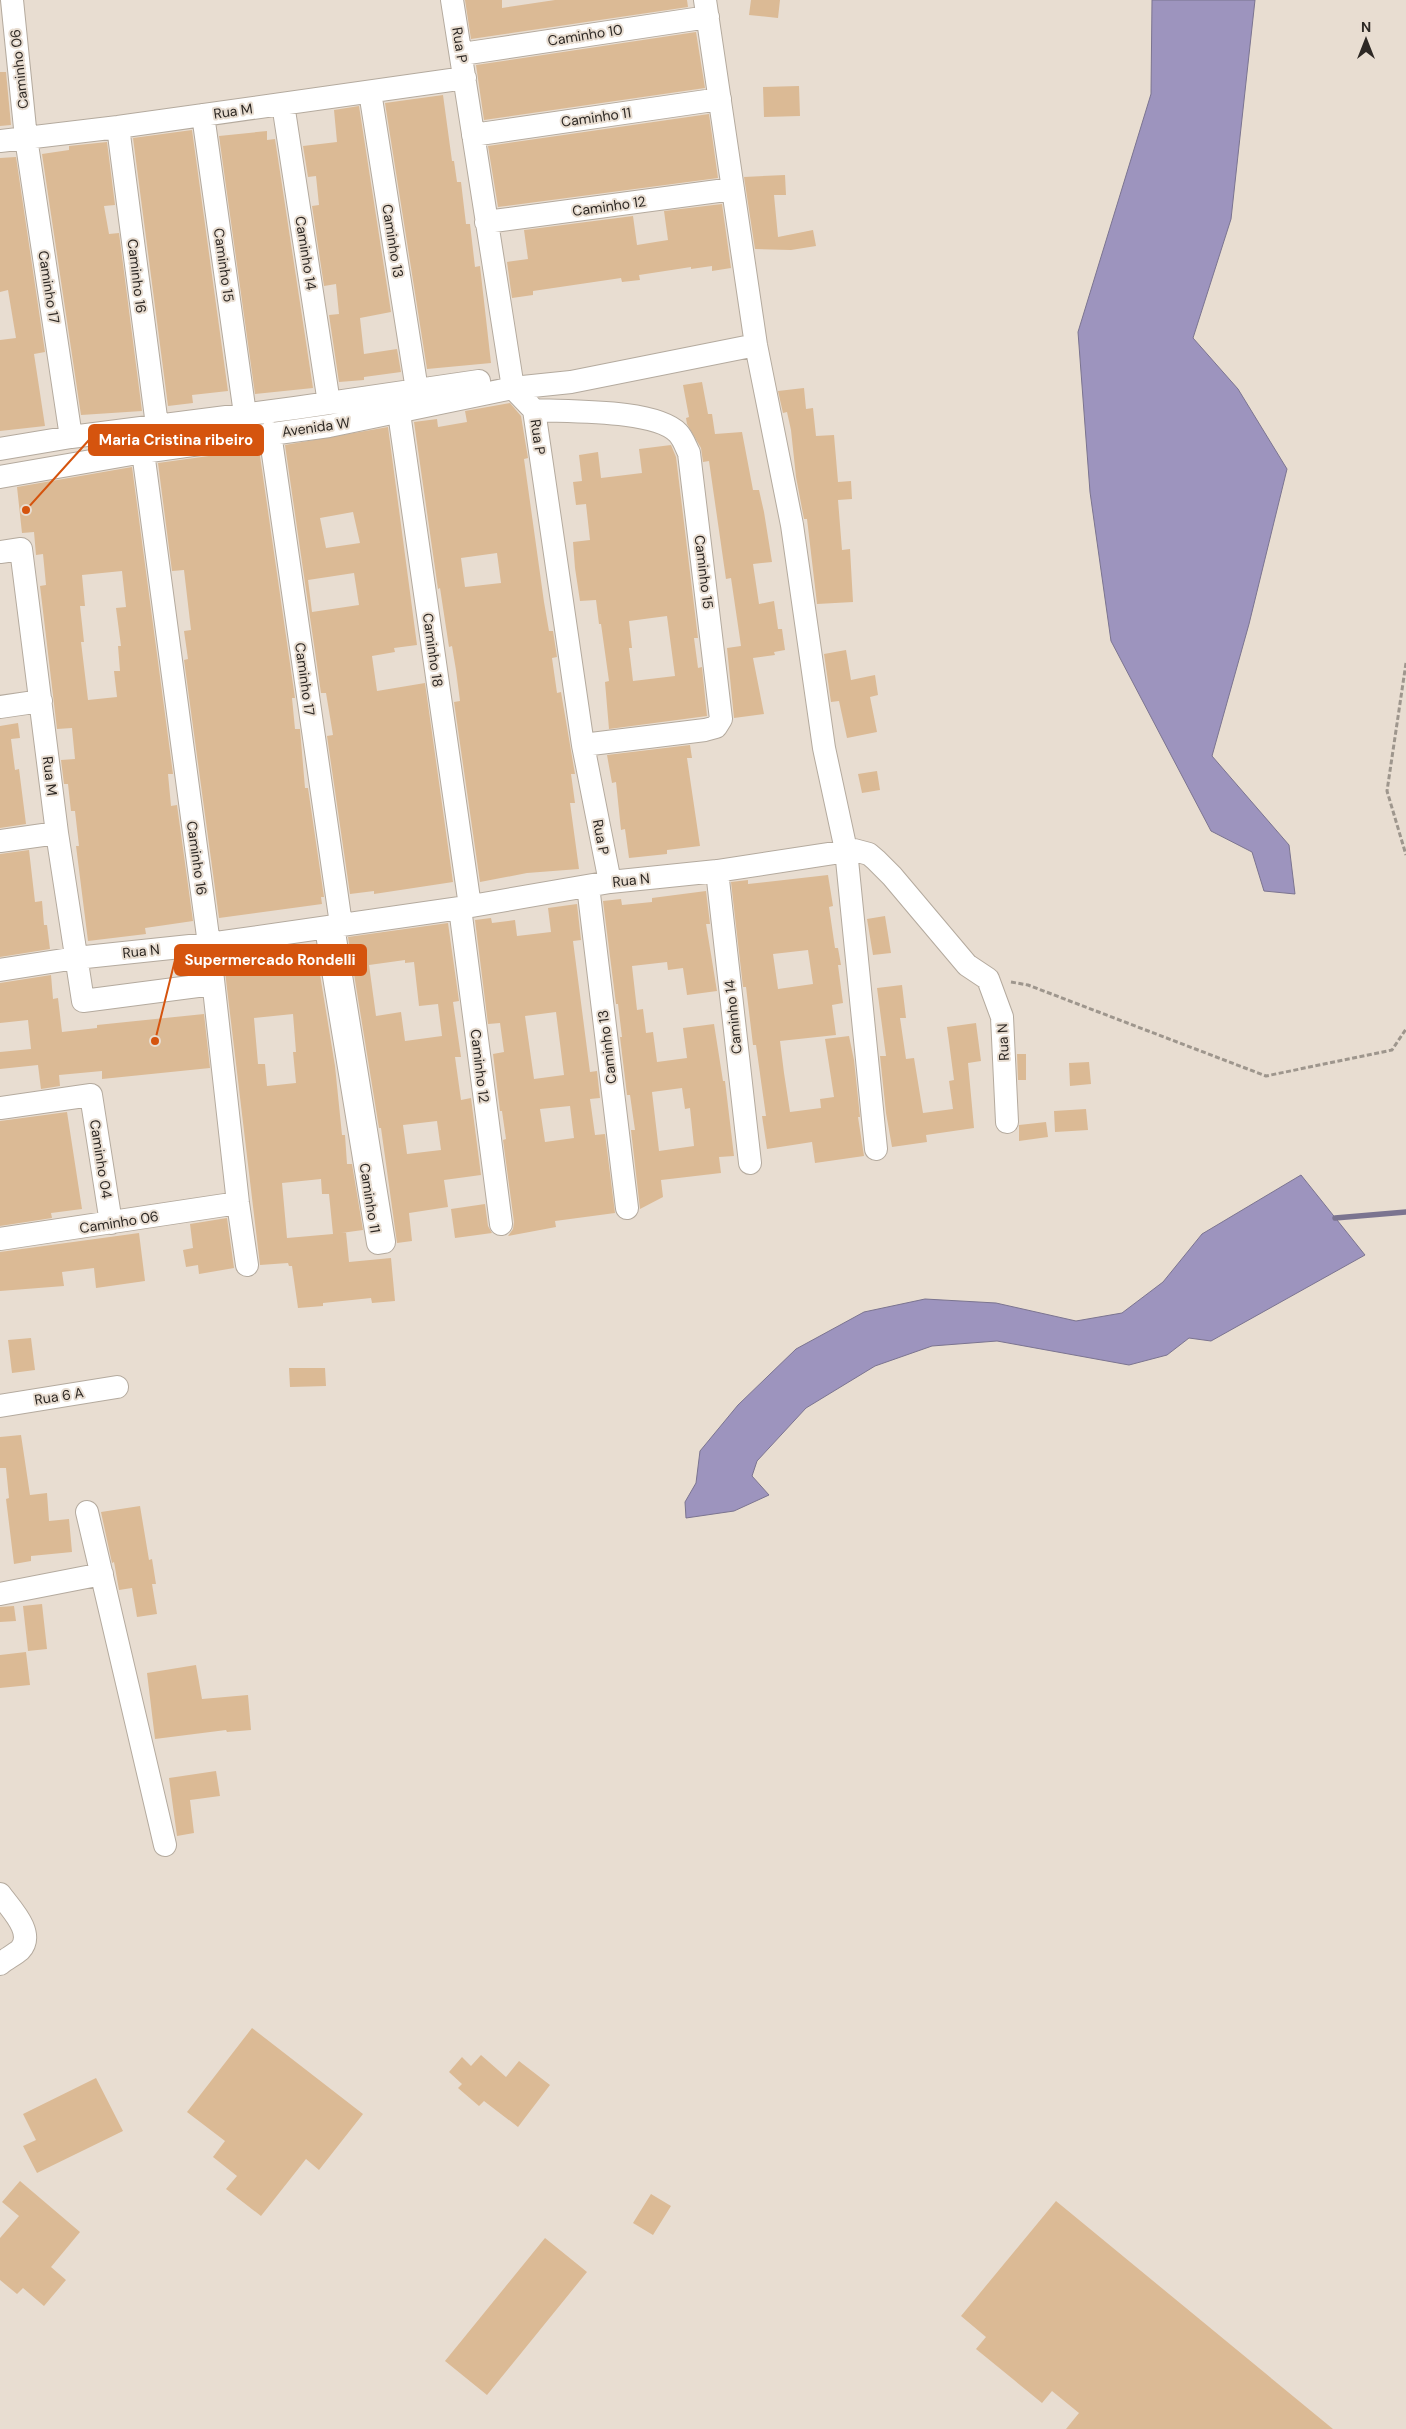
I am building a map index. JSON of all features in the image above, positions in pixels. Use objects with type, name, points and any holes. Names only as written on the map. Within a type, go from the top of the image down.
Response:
[{"type":"street","name":"Caminho 06","points":[[12,0],[26,138]]},
{"type":"street","name":"Rua P","points":[[452,0],[512,381],[534,410],[583,745],[610,882]]},
{"type":"street","name":"Caminho 10","points":[[462,54],[707,8]]},
{"type":"street","points":[[707,8],[756,345],[792,525],[824,748],[846,850],[876,1149]]},
{"type":"street","name":"Rua M","points":[[0,142],[465,78]]},
{"type":"street","name":"Caminho 13","points":[[370,92],[404,399]]},
{"type":"street","name":"Caminho 11","points":[[473,135],[720,99]]},
{"type":"street","name":"Caminho 14","points":[[283,104],[329,403]]},
{"type":"street","name":"Caminho 15","points":[[202,115],[245,414]]},
{"type":"street","name":"Caminho 16","points":[[118,127],[157,425]]},
{"type":"street","name":"Caminho 17","points":[[26,138],[71,437]]},
{"type":"street","name":"Caminho 12","points":[[486,222],[733,189]]},
{"type":"street","name":"Avenida W","points":[[0,449],[71,437],[329,403],[404,399],[512,381],[572,382],[756,345]]},
{"type":"street","name":"Avenida W","points":[[0,477],[144,452],[329,426],[404,399]]},
{"type":"street","name":"Caminho 18","points":[[404,399],[465,907]]},
{"type":"street","name":"Caminho 15","points":[[534,410],[642,417],[662,422],[679,433],[689,454],[721,719],[716,727],[705,730],[583,745]]},
{"type":"street","name":"Caminho 17","points":[[270,434],[337,925]]},
{"type":"street","name":"Caminho 16","points":[[144,452],[209,944],[238,1203],[247,1265]]},
{"type":"street","name":"Rua M","points":[[11,551],[41,701],[57,833],[83,1001],[213,984]]},
{"type":"street","points":[[0,707],[41,701]]},
{"type":"street","points":[[0,841],[57,833]]},
{"type":"street","name":"Rua N","points":[[76,958],[209,944],[465,907],[610,882],[717,871],[846,850],[862,852],[876,860],[967,965],[988,979],[1002,1017],[1008,1122]]},
{"type":"street","name":"Caminho 14","points":[[717,871],[750,1163]]},
{"type":"street","name":"Caminho 13","points":[[588,886],[626,1208]]},
{"type":"street","name":"Caminho 12","points":[[465,907],[501,1224]]},
{"type":"street","name":"Caminho 11","points":[[337,925],[384,1242],[378,1243],[326,928],[337,925]]},
{"type":"street","points":[[0,970],[76,958]]},
{"type":"street","name":"Caminho 04","points":[[0,1108],[91,1095],[111,1223]]},
{"type":"street","name":"Caminho 06","points":[[0,1239],[238,1203]]},
{"type":"street","name":"Rua 6 A","points":[[0,1406],[118,1387]]},
{"type":"street","points":[[87,1512],[165,1845]]},
{"type":"street","points":[[0,1594],[102,1574]]},
{"type":"street","points":[[0,1894],[21,1925],[25,1937],[24,1944],[19,1951],[0,1964]]},
{"type":"path","points":[[1406,663],[1387,791],[1406,855]]},
{"type":"path","points":[[988,979],[1028,985],[1266,1076],[1392,1050],[1406,1028]]},
{"type":"shaded area","points":[[1152,0],[1255,0],[1231,219],[1193,338],[1238,389],[1287,469],[1249,624],[1212,756],[1289,845],[1295,894],[1264,891],[1252,852],[1211,831],[1111,641],[1090,492],[1078,332],[1151,94]]},
{"type":"shaded area","points":[[1301,1175],[1365,1255],[1211,1341],[1189,1338],[1167,1355],[1129,1365],[997,1341],[932,1346],[875,1366],[806,1408],[757,1461],[752,1476],[769,1495],[734,1511],[686,1518],[685,1502],[696,1483],[700,1451],[738,1405],[796,1349],[864,1312],[925,1299],[996,1303],[1076,1321],[1122,1313],[1163,1282],[1202,1234]]},
{"type":"building","points":[[465,0],[502,0],[502,8],[555,0],[687,0],[688,7],[471,39]]},
{"type":"building","points":[[751,0],[780,0],[778,18],[749,15]]},
{"type":"building","points":[[696,32],[705,88],[484,120],[476,65]]},
{"type":"building","points":[[0,72],[6,72],[11,125],[0,126]]},
{"type":"building","points":[[799,86],[800,116],[764,117],[763,87]]},
{"type":"building","points":[[443,95],[452,161],[454,161],[457,182],[461,182],[466,224],[470,224],[475,267],[480,266],[491,363],[427,369],[385,103]]},
{"type":"building","points":[[359,106],[391,312],[360,318],[364,354],[397,349],[401,372],[364,377],[364,380],[339,382],[329,315],[339,314],[336,284],[324,286],[312,206],[319,205],[316,176],[308,177],[303,146],[337,142],[334,110]]},
{"type":"building","points":[[709,114],[718,178],[498,207],[488,146]]},
{"type":"building","points":[[192,130],[228,391],[192,395],[193,403],[168,406],[133,138]]},
{"type":"building","points":[[267,131],[267,140],[275,139],[313,388],[255,394],[219,136]]},
{"type":"building","points":[[107,142],[115,205],[104,206],[109,234],[119,233],[142,411],[81,415],[42,154],[69,150],[69,146]]},
{"type":"building","points":[[16,157],[45,352],[34,354],[45,426],[0,431],[0,340],[16,338],[8,290],[0,292],[0,158]]},
{"type":"building","points":[[785,175],[786,195],[774,195],[778,237],[813,230],[816,246],[791,250],[755,249],[744,177]]},
{"type":"building","points":[[722,204],[731,268],[712,271],[712,266],[691,269],[691,267],[639,275],[640,280],[622,282],[621,278],[533,291],[533,295],[512,298],[507,262],[528,259],[524,230],[633,216],[637,245],[668,240],[664,211]]},
{"type":"building","points":[[702,382],[708,414],[712,414],[715,434],[742,432],[753,490],[759,490],[764,512],[772,562],[753,564],[759,604],[774,601],[778,629],[782,629],[785,650],[774,652],[775,655],[753,658],[764,714],[734,718],[727,648],[741,646],[731,578],[726,579],[709,461],[703,462],[701,448],[687,424],[686,418],[689,417],[683,385]]},
{"type":"building","points":[[804,388],[806,409],[813,408],[816,436],[834,435],[838,482],[851,481],[852,499],[838,500],[842,550],[850,549],[853,602],[817,604],[807,519],[804,519],[796,477],[791,430],[787,412],[783,413],[778,391]]},
{"type":"building","points":[[510,403],[521,416],[528,458],[524,459],[544,602],[549,631],[553,631],[557,657],[552,658],[557,693],[561,692],[575,774],[571,774],[575,803],[570,803],[579,869],[527,873],[480,882],[454,702],[460,701],[456,670],[452,646],[449,647],[440,588],[438,589],[414,422],[437,419],[438,427],[467,422],[465,411]],"holes":[[[497,553],[501,583],[465,587],[461,558]]]},
{"type":"building","points":[[388,427],[417,645],[394,648],[395,652],[372,656],[377,691],[425,683],[453,882],[374,894],[374,891],[350,894],[327,736],[333,735],[326,693],[321,693],[285,445]],"holes":[[[353,512],[360,543],[326,548],[320,518]],[[354,573],[359,605],[312,612],[308,580]]]},
{"type":"building","points":[[671,445],[676,457],[698,638],[694,638],[698,668],[702,667],[707,716],[609,729],[605,682],[609,681],[596,600],[580,601],[575,568],[573,542],[590,540],[586,504],[576,505],[573,482],[582,481],[579,455],[598,452],[601,478],[642,473],[639,449]],"holes":[[[667,616],[675,676],[633,681],[629,648],[632,648],[629,621]]]},
{"type":"building","points":[[259,449],[295,698],[292,698],[295,729],[300,729],[305,788],[308,788],[324,897],[321,897],[322,904],[219,918],[184,660],[188,659],[184,631],[191,630],[184,570],[172,571],[158,463]]},
{"type":"building","points":[[132,467],[173,774],[168,774],[171,806],[177,805],[193,921],[145,928],[146,934],[88,941],[76,846],[79,846],[75,811],[71,811],[68,784],[64,784],[61,760],[75,759],[72,728],[57,729],[40,586],[46,585],[43,554],[36,555],[34,532],[22,533],[17,487]],"holes":[[[122,571],[126,607],[116,608],[121,646],[118,646],[120,671],[114,671],[117,697],[88,700],[81,642],[84,642],[80,606],[85,606],[82,575]]]},
{"type":"building","points":[[846,650],[851,680],[875,675],[878,695],[870,697],[877,732],[847,738],[839,701],[831,702],[824,654]]},
{"type":"building","points":[[18,723],[20,738],[11,739],[15,770],[19,769],[26,824],[0,828],[0,726]]},
{"type":"building","points":[[690,745],[692,758],[687,758],[700,846],[667,850],[667,854],[629,858],[625,829],[621,830],[616,782],[612,783],[607,755]]},
{"type":"building","points":[[877,771],[880,790],[862,793],[858,774]]},
{"type":"building","points":[[29,850],[35,902],[42,901],[44,925],[47,925],[50,949],[0,957],[0,854]]},
{"type":"building","points":[[828,875],[833,906],[829,907],[835,948],[838,948],[841,965],[838,965],[843,1003],[832,1005],[836,1035],[780,1041],[784,1073],[790,1112],[821,1108],[820,1099],[834,1097],[825,1039],[849,1036],[854,1060],[860,1117],[858,1117],[864,1156],[815,1163],[812,1142],[767,1149],[762,1116],[766,1116],[756,1045],[753,1045],[746,987],[743,987],[731,882],[748,880],[748,884]],"holes":[[[808,950],[813,984],[778,989],[773,954]]]},
{"type":"building","points":[[706,891],[710,924],[706,924],[717,991],[687,995],[683,968],[668,970],[667,962],[632,966],[637,1010],[643,1009],[646,1033],[653,1032],[657,1062],[687,1058],[683,1028],[714,1024],[723,1081],[725,1081],[734,1156],[719,1157],[721,1173],[661,1180],[663,1197],[640,1209],[631,1130],[635,1130],[630,1095],[627,1095],[618,1004],[616,1004],[603,901],[621,899],[622,905],[652,902],[652,898]],"holes":[[[682,1088],[685,1109],[690,1108],[694,1146],[659,1151],[652,1092]]]},
{"type":"building","points":[[577,904],[581,940],[573,941],[590,1072],[597,1071],[600,1098],[590,1099],[595,1135],[605,1134],[615,1213],[555,1221],[556,1227],[508,1236],[513,1229],[514,1222],[503,1140],[506,1139],[502,1111],[500,1111],[493,1054],[504,1052],[500,1023],[488,1024],[475,920],[491,918],[492,923],[515,920],[517,936],[551,932],[548,908]],"holes":[[[556,1012],[564,1075],[534,1079],[525,1016]],[[570,1106],[574,1138],[545,1142],[540,1109]]]},
{"type":"building","points":[[885,916],[891,953],[873,955],[867,919]]},
{"type":"building","points":[[448,923],[459,1001],[453,1002],[461,1057],[455,1057],[461,1100],[471,1098],[481,1175],[444,1180],[448,1207],[409,1213],[412,1241],[397,1243],[381,1128],[379,1128],[348,937]],"holes":[[[405,960],[405,963],[414,962],[419,1006],[438,1004],[442,1036],[405,1041],[401,1012],[376,1016],[369,965]],[[437,1121],[441,1150],[407,1154],[403,1125]]]},
{"type":"building","points":[[315,944],[335,1066],[342,1135],[345,1135],[347,1164],[352,1164],[363,1230],[346,1232],[349,1262],[391,1258],[395,1301],[372,1303],[371,1298],[323,1303],[323,1306],[298,1308],[292,1266],[289,1266],[288,1263],[260,1265],[224,963],[274,958],[273,948]],"holes":[[[293,1014],[296,1052],[293,1052],[296,1083],[267,1086],[265,1064],[258,1064],[254,1018]],[[321,1179],[322,1194],[329,1194],[333,1234],[287,1238],[282,1183]]]},
{"type":"building","points":[[51,975],[53,999],[58,998],[62,1032],[97,1028],[97,1025],[204,1014],[210,1068],[102,1079],[102,1071],[59,1075],[60,1086],[41,1089],[38,1065],[0,1069],[0,1052],[31,1049],[28,1020],[0,1023],[0,983]]},
{"type":"building","points":[[902,985],[906,1018],[900,1018],[906,1059],[914,1058],[923,1113],[953,1109],[949,1081],[954,1080],[947,1027],[976,1023],[981,1061],[968,1063],[974,1128],[926,1135],[927,1142],[892,1147],[886,1113],[880,1056],[886,1056],[877,988]]},
{"type":"building","points":[[1017,1054],[1026,1054],[1026,1080],[1018,1080]]},
{"type":"building","points":[[1089,1062],[1091,1084],[1070,1086],[1069,1063]]},
{"type":"building","points":[[1086,1109],[1088,1130],[1055,1132],[1054,1111]]},
{"type":"building","points":[[67,1112],[82,1209],[51,1213],[52,1218],[0,1226],[0,1121]]},
{"type":"building","points":[[1046,1122],[1048,1137],[1019,1141],[1019,1125]]},
{"type":"building","points":[[485,1204],[488,1226],[492,1233],[455,1238],[451,1209]]},
{"type":"building","points":[[227,1218],[234,1268],[199,1274],[198,1265],[186,1267],[183,1250],[193,1248],[190,1224]]},
{"type":"building","points":[[139,1233],[145,1281],[96,1288],[94,1268],[62,1272],[64,1286],[0,1291],[0,1252]]},
{"type":"building","points":[[31,1338],[35,1370],[12,1373],[8,1340]]},
{"type":"building","points":[[289,1368],[325,1368],[326,1386],[290,1387]]},
{"type":"building","points":[[21,1435],[30,1495],[47,1493],[49,1521],[69,1519],[72,1552],[31,1556],[31,1561],[14,1564],[6,1499],[9,1498],[6,1468],[0,1468],[0,1437]]},
{"type":"building","points":[[140,1506],[149,1560],[152,1559],[156,1584],[152,1584],[157,1614],[137,1617],[132,1588],[119,1590],[101,1512]]},
{"type":"building","points":[[42,1604],[47,1649],[28,1651],[23,1606]]},
{"type":"building","points":[[14,1606],[16,1621],[0,1622],[0,1607]]},
{"type":"building","points":[[26,1652],[30,1685],[0,1688],[0,1655]]},
{"type":"building","points":[[196,1665],[202,1699],[248,1695],[251,1730],[227,1732],[226,1730],[155,1739],[147,1673]]},
{"type":"building","points":[[216,1771],[220,1796],[190,1800],[194,1833],[177,1836],[169,1778]]},
{"type":"building","points":[[252,2028],[363,2114],[319,2170],[306,2159],[261,2216],[226,2189],[237,2176],[213,2157],[225,2141],[187,2112]]},
{"type":"building","points":[[481,2055],[506,2077],[519,2061],[550,2085],[518,2127],[484,2101],[479,2106],[458,2088],[462,2084],[449,2072],[462,2057],[471,2066]]},
{"type":"building","points":[[96,2078],[123,2131],[37,2173],[23,2146],[36,2140],[23,2114]]},
{"type":"building","points":[[20,2181],[80,2232],[51,2267],[66,2280],[44,2306],[23,2288],[17,2294],[0,2280],[0,2238],[19,2216],[2,2202]]},
{"type":"building","points":[[651,2194],[671,2206],[653,2235],[633,2223]]},
{"type":"building","points":[[1056,2201],[1333,2429],[1066,2429],[1079,2413],[1052,2391],[1042,2403],[976,2349],[986,2337],[961,2316]]},
{"type":"building","points":[[545,2238],[587,2272],[487,2395],[445,2361]]},
{"type":"waterway","points":[[1335,1218],[1406,1212]]},
{"type":"place","name":"Maria Cristina ribeiro","points":[[26,510]]},
{"type":"place","name":"Supermercado Rondelli","points":[[155,1041]]}]
